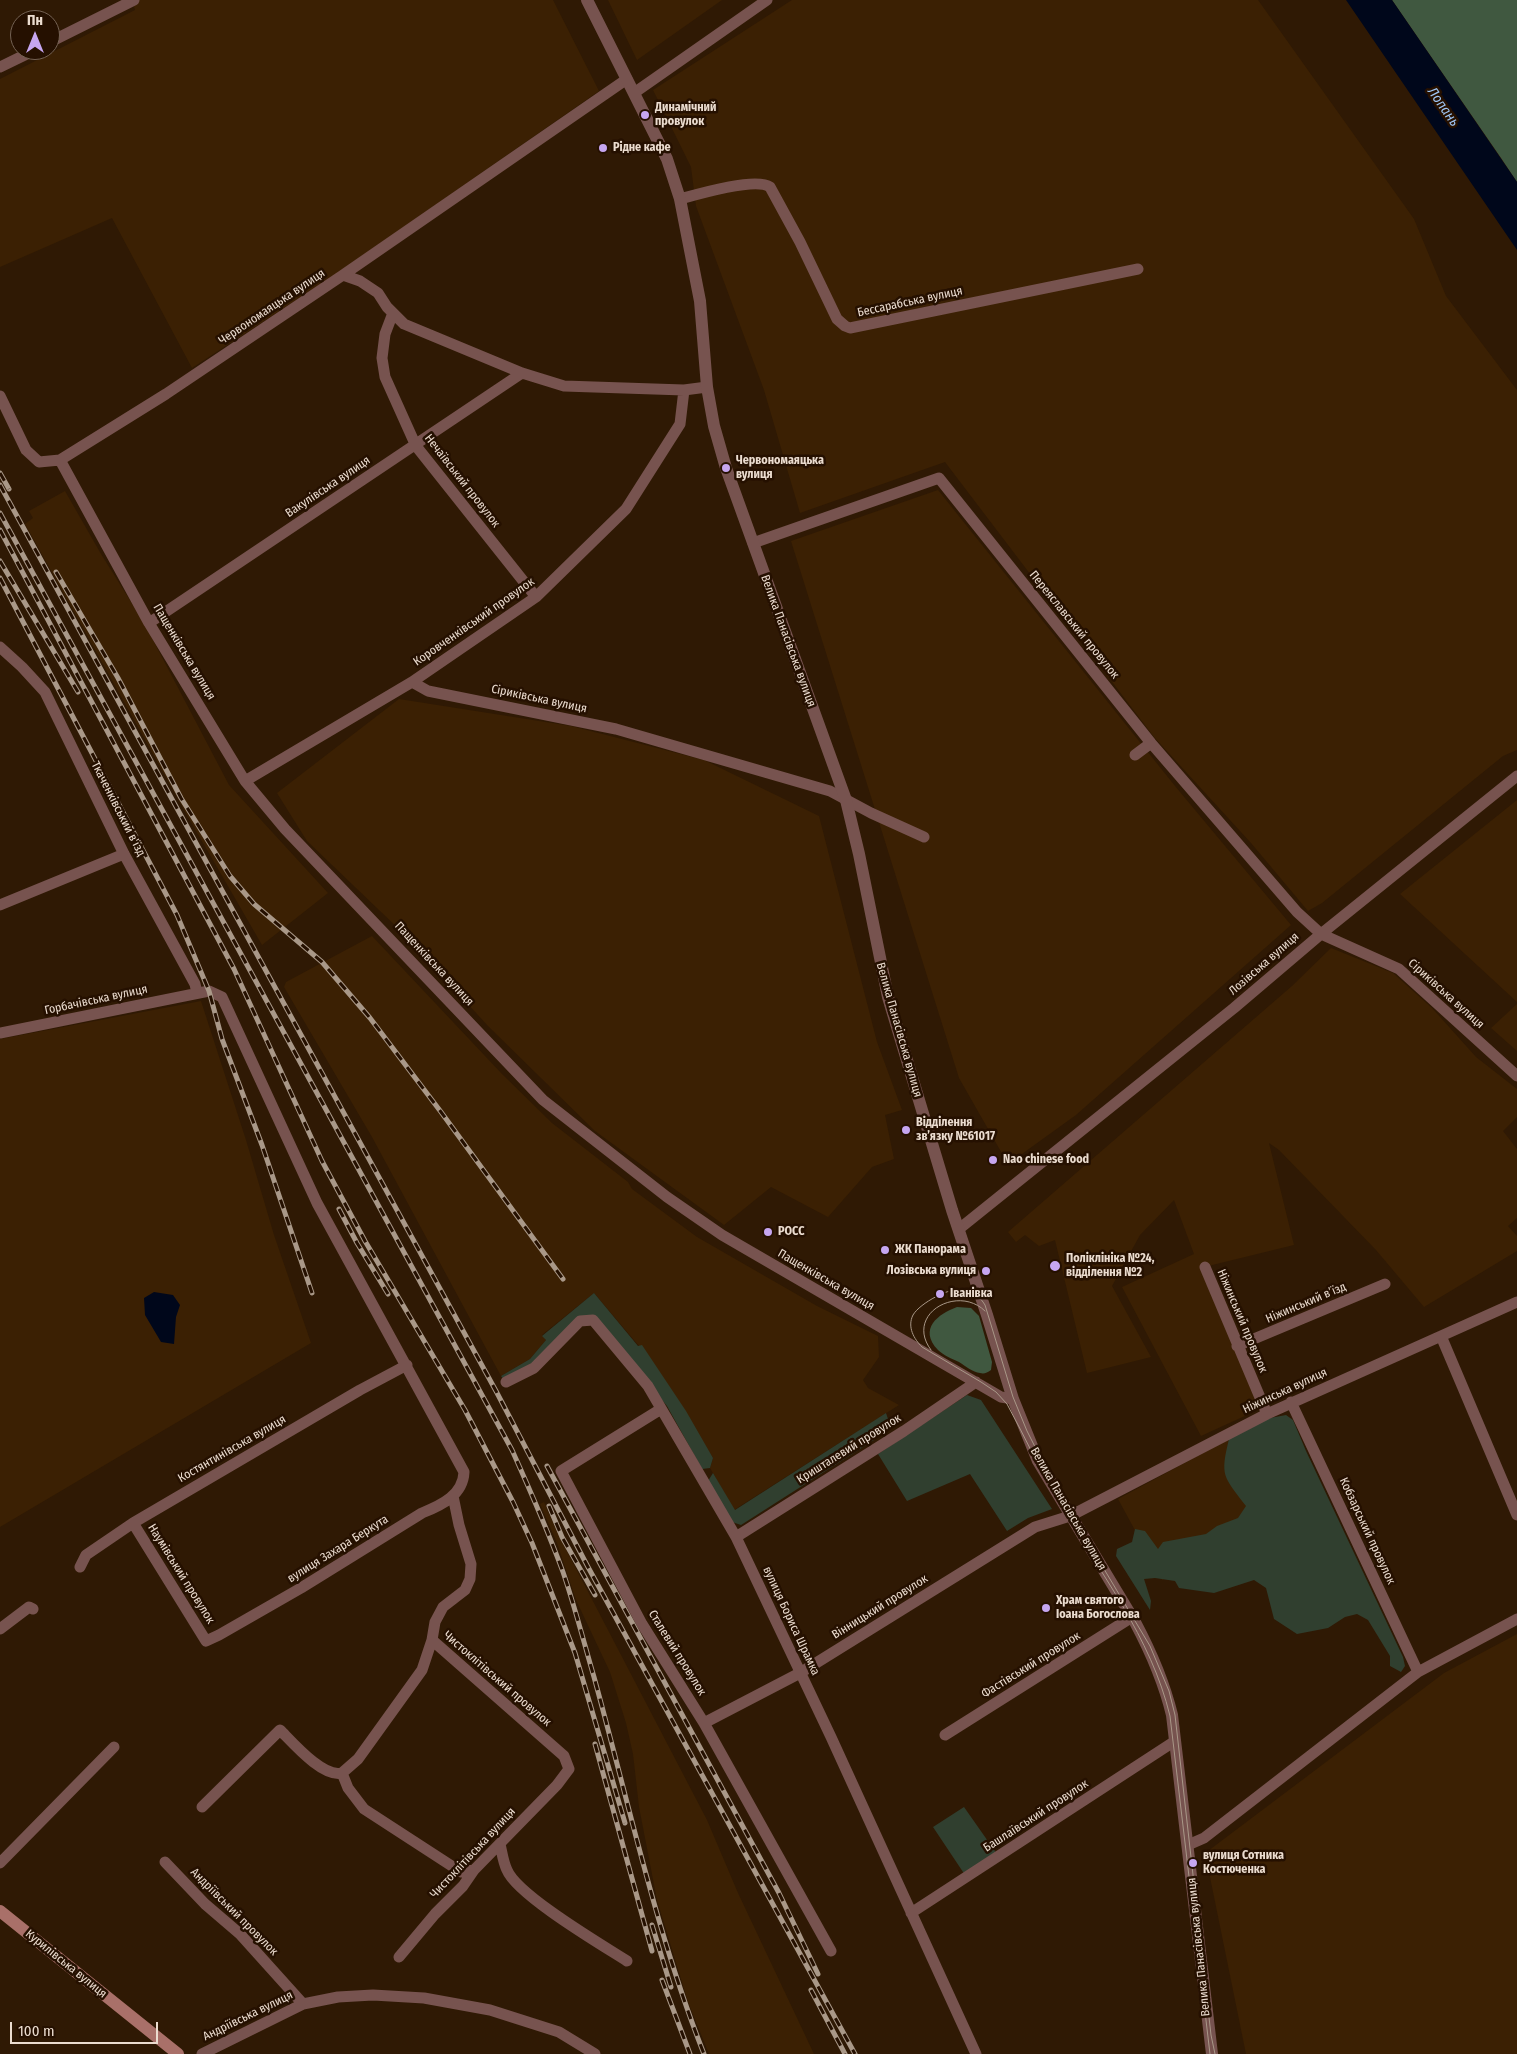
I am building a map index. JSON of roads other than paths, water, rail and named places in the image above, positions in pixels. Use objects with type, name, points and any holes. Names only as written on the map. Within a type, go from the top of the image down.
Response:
[{"type":"main road","name":"Курилівська вулиця","points":[[0,1911],[178,2054]]},
{"type":"street","points":[[60,37],[134,0]]},
{"type":"street","name":"Велика Панасівська вулиця","points":[[587,0],[668,159],[680,199],[700,301],[707,387],[714,426],[726,468],[846,800],[888,997],[1013,1399],[1038,1461],[1147,1644],[1166,1692],[1172,1715],[1212,2054]]},
{"type":"street","points":[[634,93],[767,0]]},
{"type":"street","points":[[0,68],[16,60]]},
{"type":"street","points":[[343,276],[627,79]]},
{"type":"street","name":"Бессарабська вулиця","points":[[680,199],[748,183],[766,184],[774,193],[837,319],[850,328],[1138,269]]},
{"type":"street","name":"Червономаяцька вулиця","points":[[60,460],[166,394],[343,276],[360,281],[378,294],[404,324],[522,373],[564,386],[684,390],[707,387]]},
{"type":"street","name":"Нечаївський провулок","points":[[393,313],[385,334],[382,358],[384,377],[416,446],[536,597]]},
{"type":"street","name":"Вакулівська вулиця","points":[[149,623],[416,446],[522,373]]},
{"type":"street","name":"Коровченківський провулок","points":[[412,682],[536,597],[626,509],[680,424],[684,390]]},
{"type":"street","points":[[0,396],[26,450],[39,462],[60,460]]},
{"type":"street","name":"Пащенківська вулиця","points":[[60,460],[149,623],[245,781],[285,829],[543,1100],[667,1197],[722,1235],[1001,1397],[1013,1399]]},
{"type":"street","name":"Переяславський провулок","points":[[753,543],[939,478],[1151,743],[1297,912],[1321,934]]},
{"type":"street","name":"Ткаченківський в'їзд","points":[[0,646],[45,692],[124,854],[195,984],[197,994]]},
{"type":"street","points":[[245,781],[412,682]]},
{"type":"street","name":"Сіриківська вулиця","points":[[412,682],[428,691],[616,729],[830,791],[924,837]]},
{"type":"street","points":[[1135,755],[1151,743]]},
{"type":"street","name":"Лозівська вулиця","points":[[959,1230],[1517,776]]},
{"type":"street","points":[[0,905],[124,854]]},
{"type":"street","name":"Сіриківська вулиця","points":[[1321,934],[1399,969],[1517,1076]]},
{"type":"street","name":"Горбачівська вулиця","points":[[0,1033],[209,991],[222,997],[317,1203],[462,1465],[464,1481],[453,1496]]},
{"type":"street","name":"Ніжинський провулок","points":[[1205,1267],[1267,1414]]},
{"type":"street","name":"Ніжинський в’їзд","points":[[1237,1346],[1385,1284]]},
{"type":"street","name":"Ніжинська вулиця","points":[[1070,1516],[1290,1402],[1517,1302]]},
{"type":"street","name":"вулиця Бориса Шрамка","points":[[506,1382],[534,1368],[580,1321],[593,1320],[648,1386],[736,1537],[976,2054]]},
{"type":"street","points":[[1441,1336],[1517,1515]]},
{"type":"street","name":"Костянтинівська вулиця","points":[[80,1567],[86,1555],[133,1523],[360,1390],[407,1365]]},
{"type":"street","name":"Кришталевий провулок","points":[[736,1537],[904,1431],[976,1382]]},
{"type":"street","name":"Кобзарський провулок","points":[[1290,1402],[1418,1672]]},
{"type":"street","name":"Сталевий провулок","points":[[661,1409],[560,1470],[642,1624],[704,1722],[831,1951]]},
{"type":"street","name":"Чистоклітівський провулок","points":[[453,1496],[458,1525],[471,1564],[470,1578],[465,1590],[443,1608],[435,1622],[432,1640],[564,1756],[569,1769]]},
{"type":"street","name":"вулиця Захара Беркута","points":[[206,1640],[219,1635],[293,1593],[422,1513],[437,1507],[453,1496]]},
{"type":"street","name":"Вінницький провулок","points":[[704,1722],[800,1673],[1035,1527],[1070,1516]]},
{"type":"street","name":"Наумівський провулок","points":[[133,1523],[206,1640]]},
{"type":"street","points":[[0,1629],[28,1606],[33,1609]]},
{"type":"street","name":"Фастівський провулок","points":[[945,1735],[1132,1617]]},
{"type":"street","points":[[1188,1846],[1204,1838],[1418,1672],[1517,1619]]},
{"type":"street","points":[[342,1774],[358,1759],[422,1670],[432,1640]]},
{"type":"street","points":[[202,1807],[280,1730],[306,1755],[328,1772],[342,1774]]},
{"type":"street","name":"Башлаївський провулок","points":[[911,1913],[1175,1741]]},
{"type":"street","points":[[0,1864],[114,1747]]},
{"type":"street","name":"Чистоклітівська вулиця","points":[[399,1957],[434,1914],[463,1886],[474,1870],[557,1785],[569,1769]]},
{"type":"street","points":[[342,1774],[348,1788],[364,1809],[461,1872],[474,1870]]},
{"type":"street","points":[[500,1844],[507,1871],[518,1886],[542,1905],[627,1961]]},
{"type":"street","name":"Андріївський провулок","points":[[164,1862],[205,1904],[240,1934],[303,2004]]},
{"type":"street","name":"Андріївська вулиця","points":[[202,2054],[303,2004],[338,1997],[374,1994],[424,1998],[490,2010],[559,2032],[595,2054]]},
{"type":"water","name":"Лопань","points":[[1346,0],[1392,0],[1517,182],[1517,250]]},
{"type":"water","points":[[154,1292],[173,1295],[180,1305],[176,1317],[174,1344],[161,1342],[145,1315],[144,1298]]},
{"type":"tram line","points":[[1210,2054],[1170,1716],[1161,1687],[1150,1659],[1123,1606],[1060,1505],[1007,1404],[996,1392],[922,1347],[914,1337],[911,1328],[913,1315],[929,1301],[944,1293],[964,1289],[973,1292],[985,1305],[1013,1397],[1027,1431],[1058,1492],[1150,1646],[1169,1691],[1175,1715],[1211,2035],[1215,2054]]},
{"type":"tram line","points":[[931,1350],[924,1337],[924,1325],[929,1315],[938,1307],[949,1302],[961,1301],[974,1303],[985,1311]]},
{"type":"railway","points":[[0,473],[9,489]]},
{"type":"railway","points":[[0,485],[496,1391],[588,1567],[855,2054]]},
{"type":"railway","points":[[0,513],[512,1450],[545,1526],[567,1585],[594,1677],[657,1915],[704,2054]]},
{"type":"railway","points":[[0,530],[234,969],[322,1161],[365,1241],[465,1410],[513,1502],[532,1543],[575,1653],[625,1823]]},
{"type":"railway","points":[[0,561],[78,692]]},
{"type":"railway","points":[[56,572],[118,678],[181,798],[230,876],[254,904],[322,962],[370,1018],[563,1279]]},
{"type":"railway","points":[[0,578],[177,915],[209,991],[222,1039],[262,1145],[312,1293]]},
{"type":"railway","points":[[339,1209],[388,1294]]},
{"type":"railway","points":[[547,1466],[779,1893],[818,1974]]},
{"type":"railway","points":[[549,1506],[562,1537],[595,1595]]},
{"type":"railway","points":[[595,1744],[652,1951]]},
{"type":"railway","points":[[652,1925],[671,1987]]},
{"type":"railway","points":[[662,1980],[690,2054]]},
{"type":"railway","points":[[811,1990],[845,2054]]},
{"type":"place","name":"Динамічний провулок","points":[[645,115]]},
{"type":"place","name":"Рідне кафе","points":[[603,148]]},
{"type":"place","name":"Червономаяцька вулиця","points":[[726,468]]},
{"type":"place","name":"Відділення зв’язку №61017","points":[[906,1130]]},
{"type":"place","name":"Nao chinese food","points":[[993,1160]]},
{"type":"place","name":"РОСС","points":[[768,1232]]},
{"type":"place","name":"ЖК Панорама","points":[[885,1250]]},
{"type":"place","name":"Поліклініка №24, відділення №2","points":[[1055,1266]]},
{"type":"place","name":"Лозівська вулиця","points":[[986,1271]]},
{"type":"place","name":"Іванівка","points":[[940,1294]]},
{"type":"place","name":"Храм святого Іоана Богослова","points":[[1046,1608]]},
{"type":"place","name":"вулиця Сотника Костюченка","points":[[1193,1863]]}]
